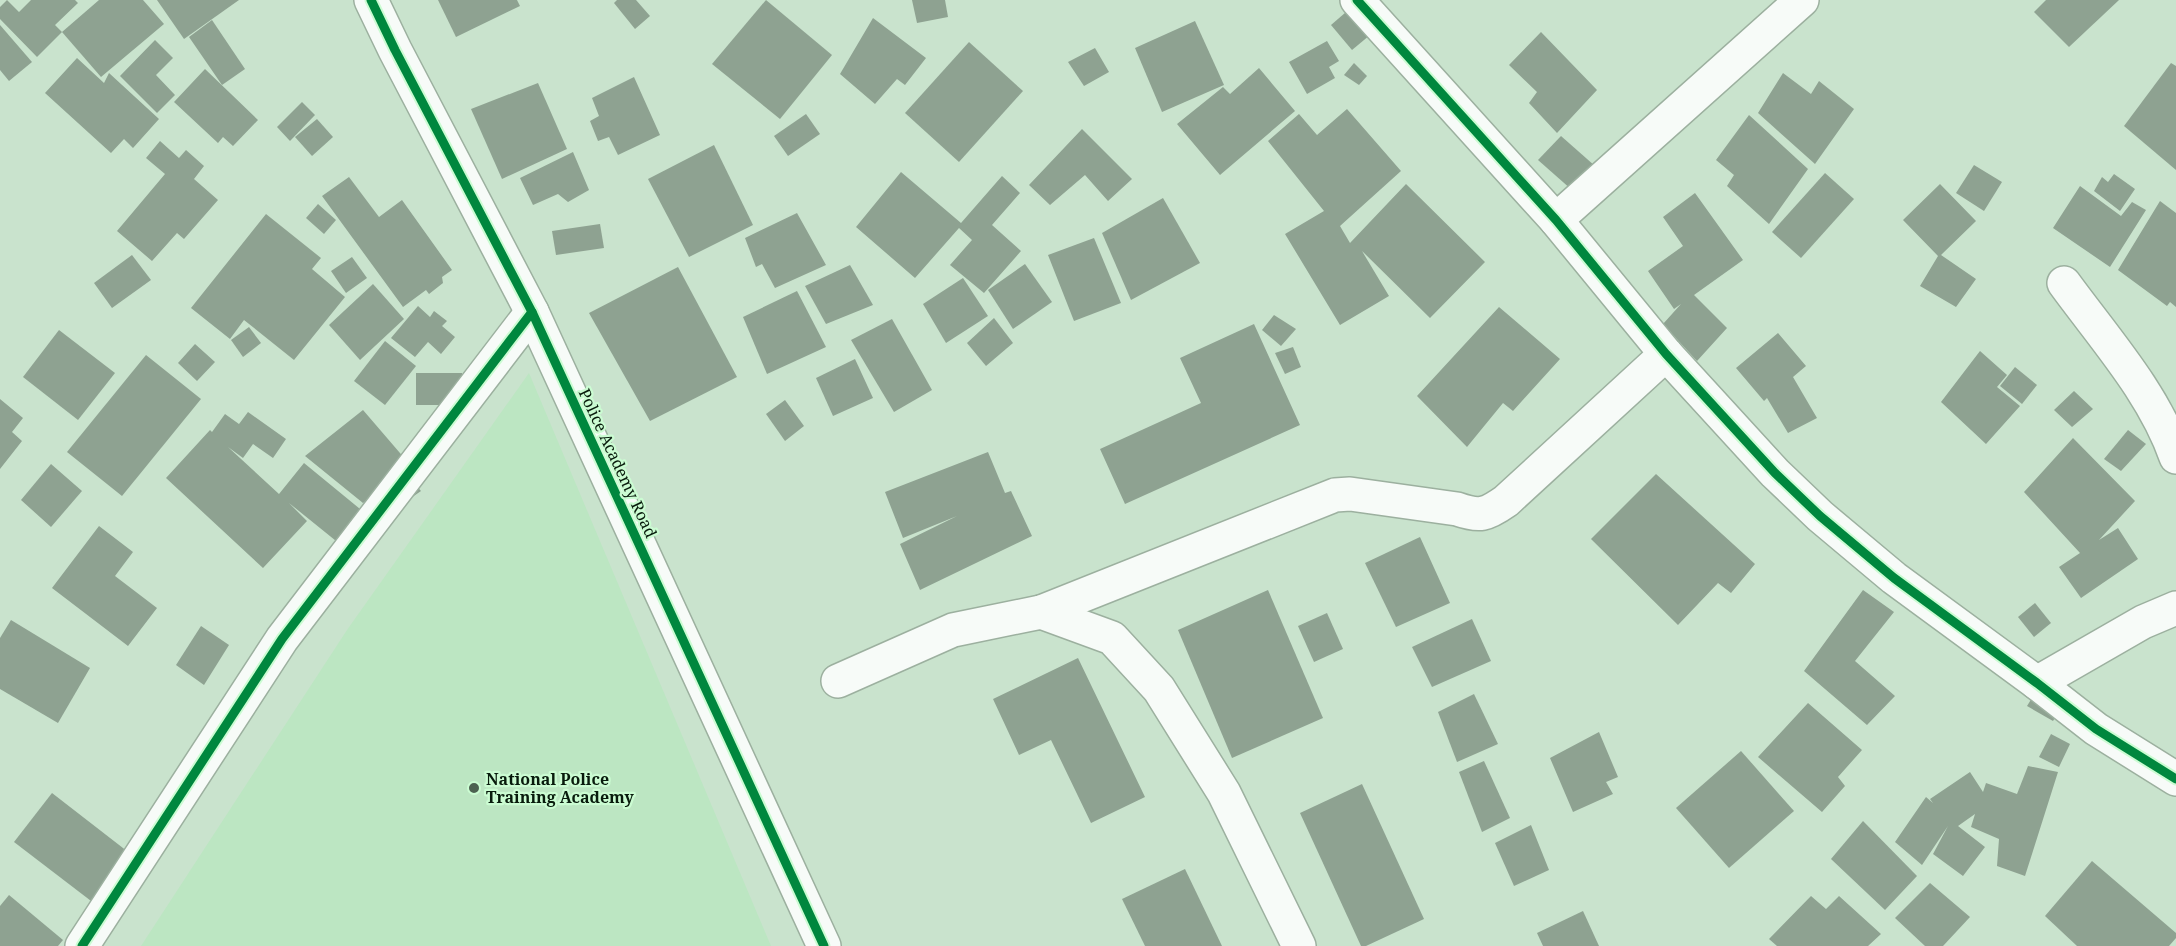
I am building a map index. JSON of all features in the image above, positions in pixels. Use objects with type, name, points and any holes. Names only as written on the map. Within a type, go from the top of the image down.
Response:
[{"type":"street","name":"Police Academy Road","points":[[371,0],[531,312],[824,946]]},
{"type":"street","points":[[1357,0],[1556,220],[1665,354],[1775,473],[1820,516],[1894,578],[2097,729],[2176,779]]},
{"type":"street","points":[[1556,220],[1802,0]]},
{"type":"street","points":[[2064,283],[2140,387],[2170,441],[2176,457]]},
{"type":"street","points":[[82,946],[282,639],[531,312]]},
{"type":"street","points":[[838,681],[953,630],[1041,612],[1335,495],[1350,494],[1457,509],[1473,515],[1489,513],[1506,501],[1665,354]]},
{"type":"street","points":[[2037,683],[2143,622],[2176,608]]},
{"type":"street","points":[[1041,612],[1112,638],[1159,689],[1224,794],[1299,946]]},
{"type":"shaded area","name":"National Police Training Academy","points":[[529,373],[771,946],[141,946],[347,630]]},
{"type":"building","points":[[7,0],[19,12],[31,0],[75,0],[78,3],[55,25],[62,32],[37,57],[0,19],[0,7]]},
{"type":"building","points":[[99,0],[143,0],[164,24],[101,77],[62,32]]},
{"type":"building","points":[[157,0],[239,0],[184,39]]},
{"type":"building","points":[[438,0],[517,0],[520,6],[456,37]]},
{"type":"building","points":[[617,0],[636,0],[650,16],[635,29],[614,3]]},
{"type":"building","points":[[766,0],[832,55],[780,119],[712,64]]},
{"type":"building","points":[[912,0],[945,0],[948,17],[917,23]]},
{"type":"building","points":[[1360,0],[1382,25],[1352,50],[1331,25]]},
{"type":"building","points":[[2046,0],[2119,0],[2069,47],[2034,12]]},
{"type":"building","points":[[873,18],[926,58],[905,85],[897,79],[875,104],[840,74]]},
{"type":"building","points":[[212,20],[245,69],[222,85],[189,37]]},
{"type":"building","points":[[1195,21],[1224,85],[1162,112],[1135,48]]},
{"type":"building","points":[[0,25],[32,62],[9,81],[0,70]]},
{"type":"building","points":[[1541,32],[1597,90],[1557,133],[1529,103],[1537,92],[1509,65]]},
{"type":"building","points":[[155,40],[173,58],[156,75],[175,95],[157,113],[120,76]]},
{"type":"building","points":[[1327,41],[1339,61],[1329,67],[1335,78],[1307,94],[1289,62]]},
{"type":"building","points":[[969,42],[1023,91],[959,162],[905,113]]},
{"type":"building","points":[[1095,48],[1109,72],[1084,86],[1068,62]]},
{"type":"building","points":[[77,58],[104,83],[109,73],[159,119],[133,148],[124,139],[111,153],[45,93]]},
{"type":"building","points":[[1354,63],[1367,76],[1359,85],[1344,75]]},
{"type":"building","points":[[2171,63],[2176,66],[2176,170],[2124,126]]},
{"type":"building","points":[[1259,68],[1295,111],[1220,175],[1177,124],[1223,87],[1230,94]]},
{"type":"building","points":[[205,69],[258,120],[233,146],[223,137],[218,143],[174,102]]},
{"type":"building","points":[[1783,73],[1811,94],[1819,81],[1854,109],[1815,164],[1758,113]]},
{"type":"building","points":[[634,77],[660,135],[618,155],[609,137],[598,141],[590,121],[599,116],[592,98]]},
{"type":"building","points":[[538,83],[567,149],[502,179],[471,109]]},
{"type":"building","points":[[302,102],[315,115],[290,141],[277,127]]},
{"type":"building","points":[[1347,109],[1401,171],[1340,226],[1350,243],[1406,184],[1485,262],[1430,318],[1362,251],[1389,296],[1340,325],[1285,234],[1324,211],[1268,141],[1299,114],[1317,135]]},
{"type":"building","points":[[806,114],[820,134],[788,156],[774,136]]},
{"type":"building","points":[[1749,115],[1808,169],[1769,224],[1727,186],[1734,175],[1716,160]]},
{"type":"building","points":[[317,119],[333,137],[312,156],[295,137]]},
{"type":"building","points":[[1082,129],[1132,179],[1108,201],[1085,175],[1050,205],[1029,185]]},
{"type":"building","points":[[1561,136],[1595,166],[1572,190],[1538,160]]},
{"type":"building","points":[[160,141],[179,158],[186,150],[204,166],[194,179],[218,200],[184,239],[177,233],[152,261],[117,231],[165,174],[146,158]]},
{"type":"building","points":[[714,145],[753,225],[689,257],[648,179]]},
{"type":"building","points":[[573,152],[589,190],[568,202],[558,194],[533,205],[520,178]]},
{"type":"building","points":[[1974,165],[2002,182],[1984,211],[1956,193]]},
{"type":"building","points":[[901,172],[961,223],[1002,176],[1020,193],[992,225],[1021,251],[984,293],[950,265],[972,240],[959,228],[915,278],[856,227]]},
{"type":"building","points":[[1825,173],[1854,199],[1801,258],[1772,232]]},
{"type":"building","points":[[2114,174],[2135,189],[2120,211],[2094,191],[2102,177],[2108,182]]},
{"type":"building","points":[[349,177],[379,217],[402,200],[452,270],[442,277],[443,283],[429,294],[426,290],[403,307],[322,196]]},
{"type":"building","points":[[1940,184],[1976,221],[1941,255],[1976,279],[1956,307],[1920,286],[1938,256],[1903,220]]},
{"type":"building","points":[[2080,186],[2121,216],[2132,202],[2146,210],[2110,267],[2053,228]]},
{"type":"building","points":[[1695,193],[1743,260],[1694,295],[1727,328],[1697,361],[1663,324],[1681,304],[1674,309],[1648,271],[1683,246],[1663,217]]},
{"type":"building","points":[[1163,198],[1200,263],[1131,300],[1102,233]]},
{"type":"building","points":[[2160,201],[2176,213],[2176,307],[2170,302],[2167,306],[2118,270]]},
{"type":"building","points":[[318,204],[336,220],[324,234],[306,218]]},
{"type":"building","points":[[797,213],[826,265],[775,288],[762,264],[756,267],[745,238]]},
{"type":"building","points":[[266,214],[321,258],[312,269],[345,297],[294,360],[244,320],[230,339],[191,308]]},
{"type":"building","points":[[600,224],[604,248],[556,255],[552,231]]},
{"type":"building","points":[[1094,238],[1121,303],[1074,321],[1048,255]]},
{"type":"building","points":[[132,255],[151,280],[112,308],[94,283]]},
{"type":"building","points":[[352,257],[367,278],[346,293],[331,271]]},
{"type":"building","points":[[1025,264],[1052,302],[1013,329],[988,290]]},
{"type":"building","points":[[850,265],[873,305],[826,324],[805,286]]},
{"type":"building","points":[[678,267],[737,377],[650,421],[589,313]]},
{"type":"building","points":[[963,278],[988,316],[946,343],[923,304]]},
{"type":"building","points":[[373,284],[404,319],[360,360],[329,325]]},
{"type":"building","points":[[797,291],[826,347],[767,374],[743,317]]},
{"type":"building","points":[[418,306],[430,317],[434,311],[447,321],[442,326],[455,337],[441,354],[428,342],[415,357],[391,338]]},
{"type":"building","points":[[1499,307],[1560,359],[1513,411],[1503,403],[1467,447],[1417,396]]},
{"type":"building","points":[[1274,315],[1296,329],[1281,346],[1262,330]]},
{"type":"building","points":[[994,318],[1013,343],[986,366],[967,343]]},
{"type":"building","points":[[892,319],[932,390],[894,412],[851,340]]},
{"type":"building","points":[[1254,324],[1300,425],[1125,504],[1100,449],[1201,403],[1180,358]]},
{"type":"building","points":[[249,327],[261,343],[243,357],[231,340]]},
{"type":"building","points":[[59,330],[115,373],[78,420],[23,377]]},
{"type":"building","points":[[1778,333],[1806,366],[1793,377],[1817,418],[1788,433],[1767,398],[1764,401],[1736,368]]},
{"type":"building","points":[[385,341],[416,366],[385,405],[354,381]]},
{"type":"building","points":[[195,344],[215,362],[197,381],[178,363]]},
{"type":"building","points":[[1293,347],[1301,367],[1285,374],[1275,353]]},
{"type":"building","points":[[1980,351],[2007,375],[1997,387],[2020,406],[1986,444],[1941,402]]},
{"type":"building","points":[[146,355],[201,399],[122,496],[67,452]]},
{"type":"building","points":[[855,359],[873,398],[833,416],[816,378]]},
{"type":"building","points":[[2015,367],[2037,385],[2022,404],[2000,386]]},
{"type":"building","points":[[416,373],[462,373],[462,405],[416,405]]},
{"type":"building","points":[[2074,391],[2093,409],[2072,427],[2054,410]]},
{"type":"building","points":[[0,399],[23,418],[12,432],[22,441],[0,469]]},
{"type":"building","points":[[785,400],[804,426],[785,441],[766,414]]},
{"type":"building","points":[[363,410],[418,474],[410,479],[421,491],[408,500],[373,508],[366,501],[363,503],[305,456]]},
{"type":"building","points":[[248,412],[286,439],[273,458],[253,444],[243,458],[228,447],[279,494],[304,463],[371,518],[346,549],[289,503],[307,521],[263,568],[166,478],[210,430],[212,432],[225,414],[239,424]]},
{"type":"building","points":[[2128,430],[2146,444],[2121,471],[2104,459]]},
{"type":"building","points":[[2073,438],[2135,501],[2099,540],[2118,528],[2138,559],[2081,598],[2059,567],[2080,553],[2024,492]]},
{"type":"building","points":[[988,452],[1005,493],[1011,491],[1032,536],[920,590],[900,544],[957,516],[903,538],[885,492]]},
{"type":"building","points":[[51,464],[82,491],[51,527],[21,500]]},
{"type":"building","points":[[1656,474],[1755,564],[1731,593],[1718,583],[1678,625],[1591,539]]},
{"type":"building","points":[[99,526],[133,552],[115,576],[157,608],[128,646],[52,588]]},
{"type":"building","points":[[1420,537],[1450,603],[1396,627],[1365,563]]},
{"type":"building","points":[[1268,590],[1323,718],[1232,758],[1178,630]]},
{"type":"building","points":[[1863,590],[1894,612],[1855,661],[1895,696],[1867,725],[1804,671]]},
{"type":"building","points":[[2035,603],[2051,623],[2034,637],[2018,617]]},
{"type":"building","points":[[1327,613],[1343,649],[1314,662],[1298,626]]},
{"type":"building","points":[[1472,619],[1491,661],[1432,687],[1412,647]]},
{"type":"building","points":[[11,620],[90,668],[58,723],[0,689],[0,638]]},
{"type":"building","points":[[201,626],[229,645],[204,685],[176,665]]},
{"type":"building","points":[[1078,658],[1145,797],[1091,823],[1051,740],[1019,755],[993,699]]},
{"type":"building","points":[[2043,680],[2068,696],[2053,721],[2027,706]]},
{"type":"building","points":[[1474,694],[1498,744],[1457,762],[1438,712]]},
{"type":"building","points":[[1808,703],[1862,750],[1838,777],[1845,786],[1822,812],[1758,757]]},
{"type":"building","points":[[1599,732],[1618,777],[1606,782],[1613,794],[1573,812],[1550,758]]},
{"type":"building","points":[[2051,734],[2070,744],[2059,767],[2039,757]]},
{"type":"building","points":[[1741,751],[1794,811],[1729,868],[1676,808]]},
{"type":"building","points":[[1484,761],[1510,818],[1482,832],[1459,772]]},
{"type":"building","points":[[2028,766],[2058,772],[2025,876],[1997,866],[1999,839],[1971,827],[1975,814],[1958,826],[1985,847],[1963,876],[1933,854],[1948,826],[1922,865],[1895,842],[1926,797],[1933,803],[1930,799],[1970,772],[1983,792],[1986,783],[2017,794]]},
{"type":"building","points":[[1362,784],[1424,919],[1366,946],[1361,946],[1300,813]]},
{"type":"building","points":[[52,793],[132,855],[95,904],[14,842]]},
{"type":"building","points":[[1863,821],[1917,876],[1885,910],[1831,859]]},
{"type":"building","points":[[1531,825],[1549,870],[1514,886],[1495,843]]},
{"type":"building","points":[[2092,861],[2176,933],[2176,938],[2169,946],[2077,946],[2045,916]]},
{"type":"building","points":[[1185,869],[1222,946],[1145,946],[1122,899]]},
{"type":"building","points":[[1930,883],[1970,917],[1943,946],[1925,946],[1895,918]]},
{"type":"building","points":[[9,895],[63,940],[58,946],[0,946],[0,906]]},
{"type":"building","points":[[1811,896],[1826,909],[1839,896],[1881,934],[1868,946],[1777,946],[1769,939]]},
{"type":"building","points":[[1583,911],[1599,946],[1543,946],[1537,933]]},
{"type":"cycle path","points":[[371,0],[532,312],[824,946]]},
{"type":"cycle path","points":[[1357,0],[1556,220],[1666,354],[1775,473],[1820,516],[1894,578],[2096,729],[2176,779]]},
{"type":"cycle path","points":[[82,946],[282,639],[532,312]]},
{"type":"place","name":"National Police Training Academy","points":[[474,788]]}]
